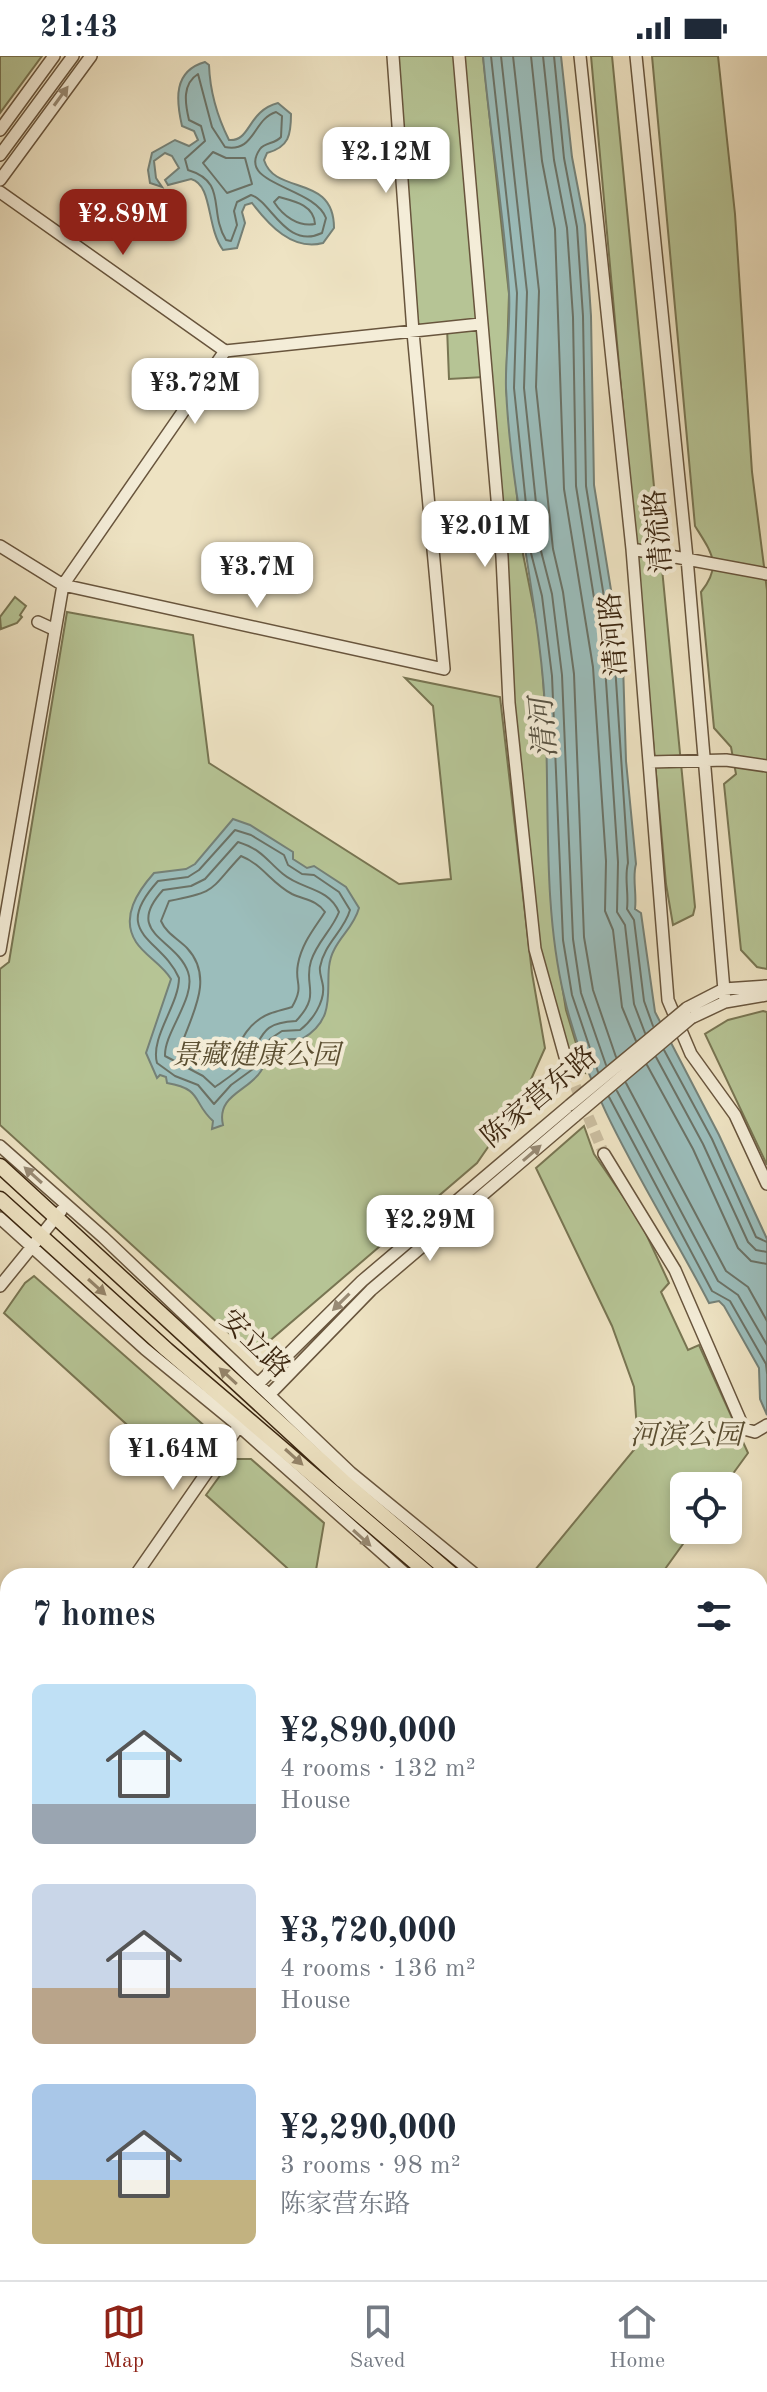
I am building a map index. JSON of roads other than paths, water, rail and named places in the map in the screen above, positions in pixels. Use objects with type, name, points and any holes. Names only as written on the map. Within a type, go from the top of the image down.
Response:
[{"type":"main road","name":"安立路","points":[[0,1166],[63,1208],[343,1481],[445,1568]]},
{"type":"main road","name":"安立路","points":[[0,1199],[35,1240],[422,1568]]},
{"type":"street","points":[[0,130],[54,56]]},
{"type":"street","points":[[0,155],[73,56]]},
{"type":"street","points":[[0,180],[91,56]]},
{"type":"street","points":[[0,546],[63,585],[444,669],[413,332],[393,56]]},
{"type":"street","points":[[459,56],[502,557],[509,703],[535,949],[569,1071]]},
{"type":"street","name":"清河路","points":[[580,56],[632,549],[668,1000],[687,1047],[735,1115],[767,1184]]},
{"type":"street","name":"清流路","points":[[636,56],[687,558],[725,1002]]},
{"type":"street","points":[[0,192],[225,351],[480,324]]},
{"type":"street","points":[[0,950],[63,585],[225,351]]},
{"type":"street","points":[[632,549],[767,574]]},
{"type":"street","points":[[38,622],[51,628]]},
{"type":"street","points":[[650,762],[702,761],[767,766]]},
{"type":"street","name":"陈家营东路","points":[[258,1384],[362,1281],[689,1013],[724,989],[767,986]]},
{"type":"street","name":"陈家营东路","points":[[689,1013],[725,1002],[767,995]]},
{"type":"street","name":"陈家营东路","points":[[269,1395],[371,1290],[572,1110]]},
{"type":"street","name":"安立路","points":[[0,1146],[63,1208],[398,1514],[467,1568]]},
{"type":"street","points":[[604,1154],[675,1270],[744,1429],[755,1432],[767,1425]]},
{"type":"street","points":[[0,1286],[63,1208]]},
{"type":"street","name":"安立路","points":[[0,1218],[35,1240],[145,1349],[239,1426],[399,1568]]},
{"type":"street","points":[[141,1568],[239,1426]]},
{"type":"water","name":"清河","points":[[483,56],[561,56],[572,157],[585,225],[591,316],[594,485],[623,664],[626,761],[636,864],[635,909],[641,913],[655,1012],[719,1135],[767,1239],[767,1415],[760,1399],[759,1368],[724,1306],[719,1301],[709,1303],[627,1154],[590,1076],[564,996],[550,899],[546,734],[540,732],[540,728],[546,726],[539,641],[509,431],[506,376],[509,291]]},
{"type":"water","points":[[205,62],[209,65],[215,104],[229,140],[242,136],[260,112],[268,107],[278,103],[291,114],[287,139],[280,147],[267,153],[264,160],[270,171],[280,178],[325,199],[334,228],[323,243],[291,240],[266,220],[252,203],[245,205],[242,212],[245,223],[237,248],[223,250],[203,189],[191,179],[168,185],[165,180],[179,168],[172,156],[165,153],[154,161],[156,178],[162,187],[150,183],[148,170],[152,153],[175,140],[189,146],[198,140],[194,131],[182,126],[178,97],[187,72]]},
{"type":"water","points":[[233,819],[250,825],[293,852],[293,859],[307,868],[314,866],[346,887],[359,908],[330,961],[327,1008],[323,1019],[302,1039],[277,1043],[256,1078],[224,1107],[223,1125],[212,1129],[213,1121],[196,1097],[186,1089],[167,1083],[166,1077],[160,1075],[157,1078],[146,1053],[171,979],[136,942],[130,914],[137,896],[154,873],[186,869],[195,864]]},
{"type":"tunnel","points":[[569,1071],[604,1154]]},
{"type":"park label","name":"景藏健康公园","points":[[256,1057]]},
{"type":"park label","name":"河滨公园","points":[[686,1437]]}]
